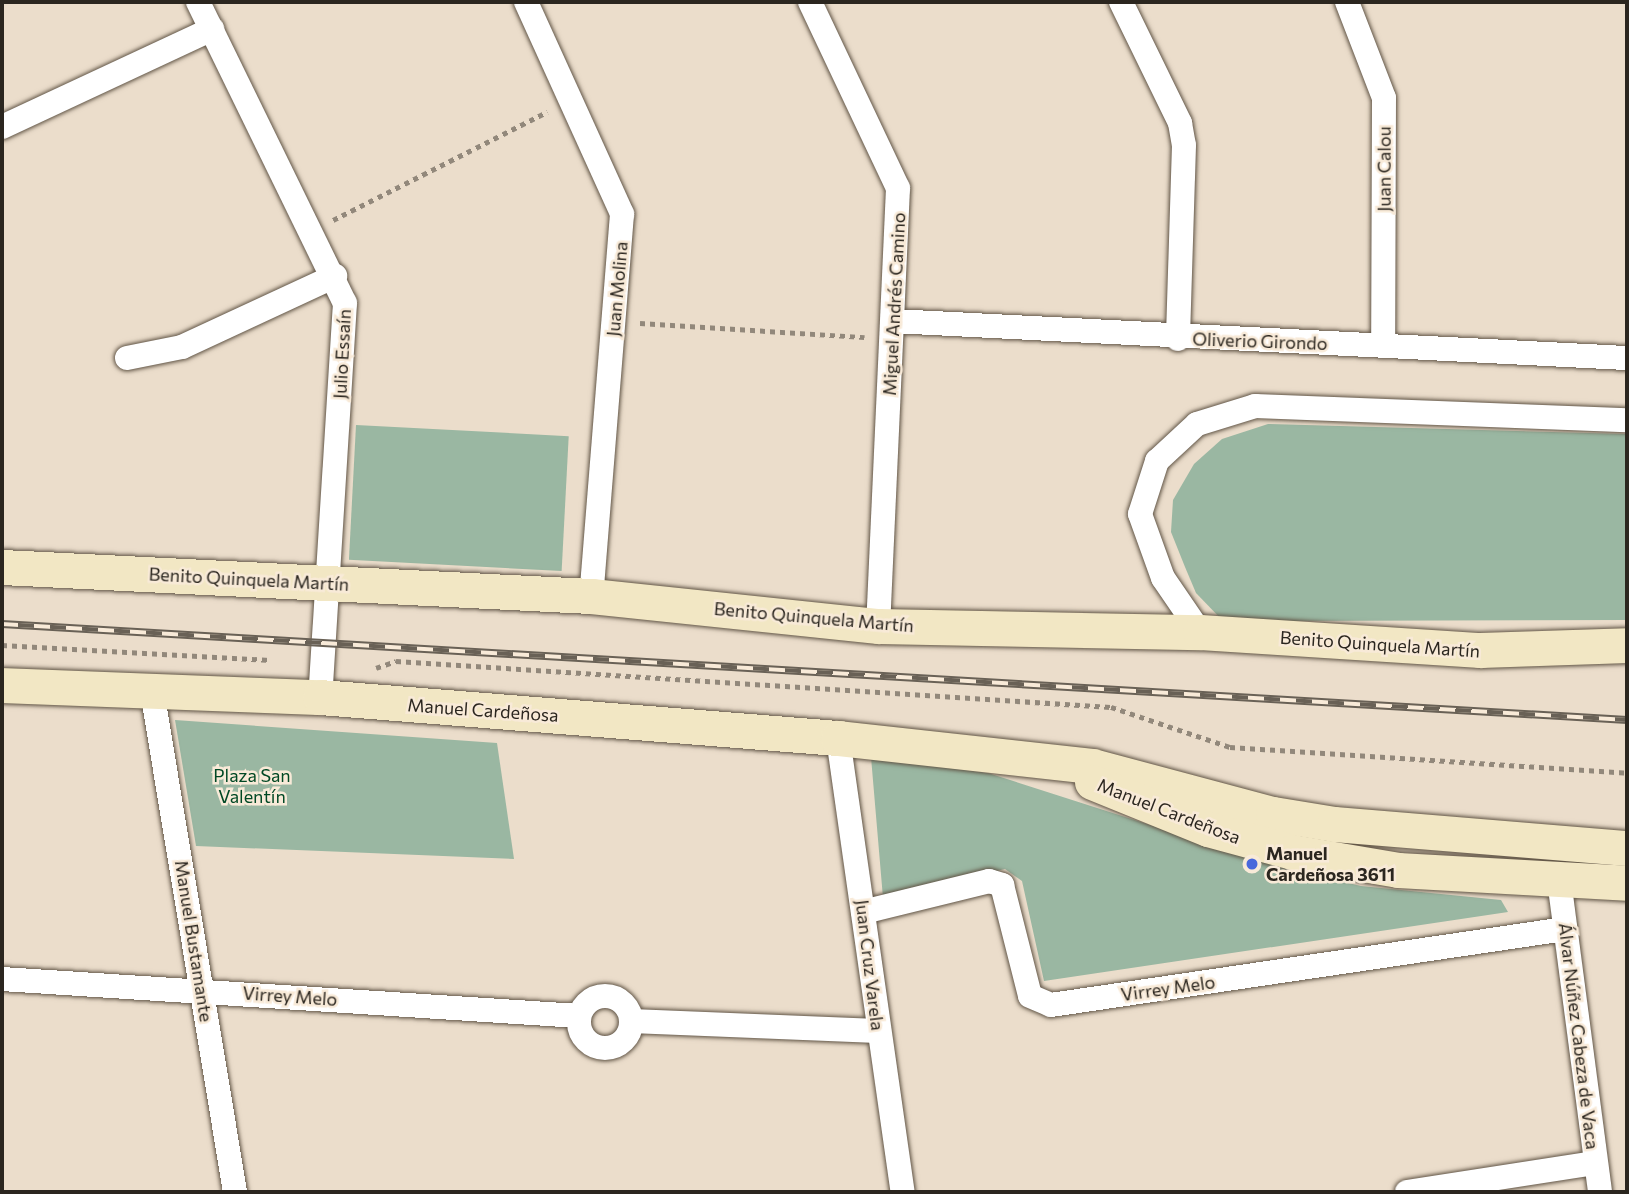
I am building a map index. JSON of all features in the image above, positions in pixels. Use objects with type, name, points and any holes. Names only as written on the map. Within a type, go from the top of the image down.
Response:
[{"type":"main road","name":"Benito Quinquela Martín","points":[[2,567],[591,596],[878,626],[1200,632],[1480,650],[1627,645]]},
{"type":"main road","name":"Manuel Cardeñosa","points":[[2,685],[152,691],[321,681],[963,751],[1126,772],[1273,814],[1334,824],[1627,848]]},
{"type":"main road","name":"Manuel Cardeñosa","points":[[963,751],[1080,778],[1208,829],[1292,852],[1398,870],[1627,883]]},
{"type":"street","name":"Juan Molina","points":[[526,2],[622,214],[591,596]]},
{"type":"street","name":"Miguel Andrés Camino","points":[[810,2],[898,188],[878,626]]},
{"type":"street","points":[[1121,2],[1180,123],[1178,339]]},
{"type":"street","name":"Juan Calou","points":[[1347,2],[1384,98],[1383,344]]},
{"type":"street","name":"Julio Essaín","points":[[202,3],[212,29],[335,276],[345,319],[321,681]]},
{"type":"street","points":[[2,127],[212,29]]},
{"type":"street","points":[[127,358],[182,348],[335,276]]},
{"type":"street","name":"Oliverio Girondo","points":[[892,330],[1383,344],[1627,358]]},
{"type":"street","points":[[1200,632],[1163,578],[1140,514],[1157,461],[1197,424],[1255,406],[1627,419]]},
{"type":"street","name":"Manuel Bustamante","points":[[152,691],[235,1192]]},
{"type":"street","name":"Juan Cruz Varela","points":[[838,737],[903,1192]]},
{"type":"street","name":"Álvar Núñez Cabeza de Vaca","points":[[1559,880],[1600,1192]]},
{"type":"street","name":"Virrey Melo","points":[[863,912],[989,881],[1002,885],[1030,996],[1051,1005],[1565,929]]},
{"type":"street","name":"Virrey Melo","points":[[2,979],[202,989],[579,1016]]},
{"type":"street","points":[[611,996],[625,1005],[631,1021],[619,1044],[602,1048],[581,1034],[579,1016],[594,998],[611,996]]},
{"type":"street","points":[[631,1021],[878,1031]]},
{"type":"street","points":[[1407,1192],[1595,1163]]},
{"type":"path","points":[[312,231],[569,101]]},
{"type":"path","points":[[614,321],[892,330]]},
{"type":"path","points":[[2,645],[321,681],[396,661],[1111,707],[1230,747],[1627,773]]},
{"type":"green space","points":[[1268,424],[1627,434],[1627,620],[1223,621],[1196,593],[1185,567],[1171,532],[1173,500],[1194,464],[1222,439]]},
{"type":"green space","points":[[356,425],[569,436],[562,571],[349,560]]},
{"type":"green space","name":"Plaza San Valentín","points":[[175,720],[497,743],[514,859],[196,846]]},
{"type":"green space","points":[[871,757],[988,773],[1281,867],[1361,886],[1501,900],[1508,912],[1044,981],[1022,881],[1005,869],[883,898]]},
{"type":"railway","points":[[2,624],[1627,720]]},
{"type":"place","name":"Manuel Cardeñosa 3611","points":[[1252,864]]}]
